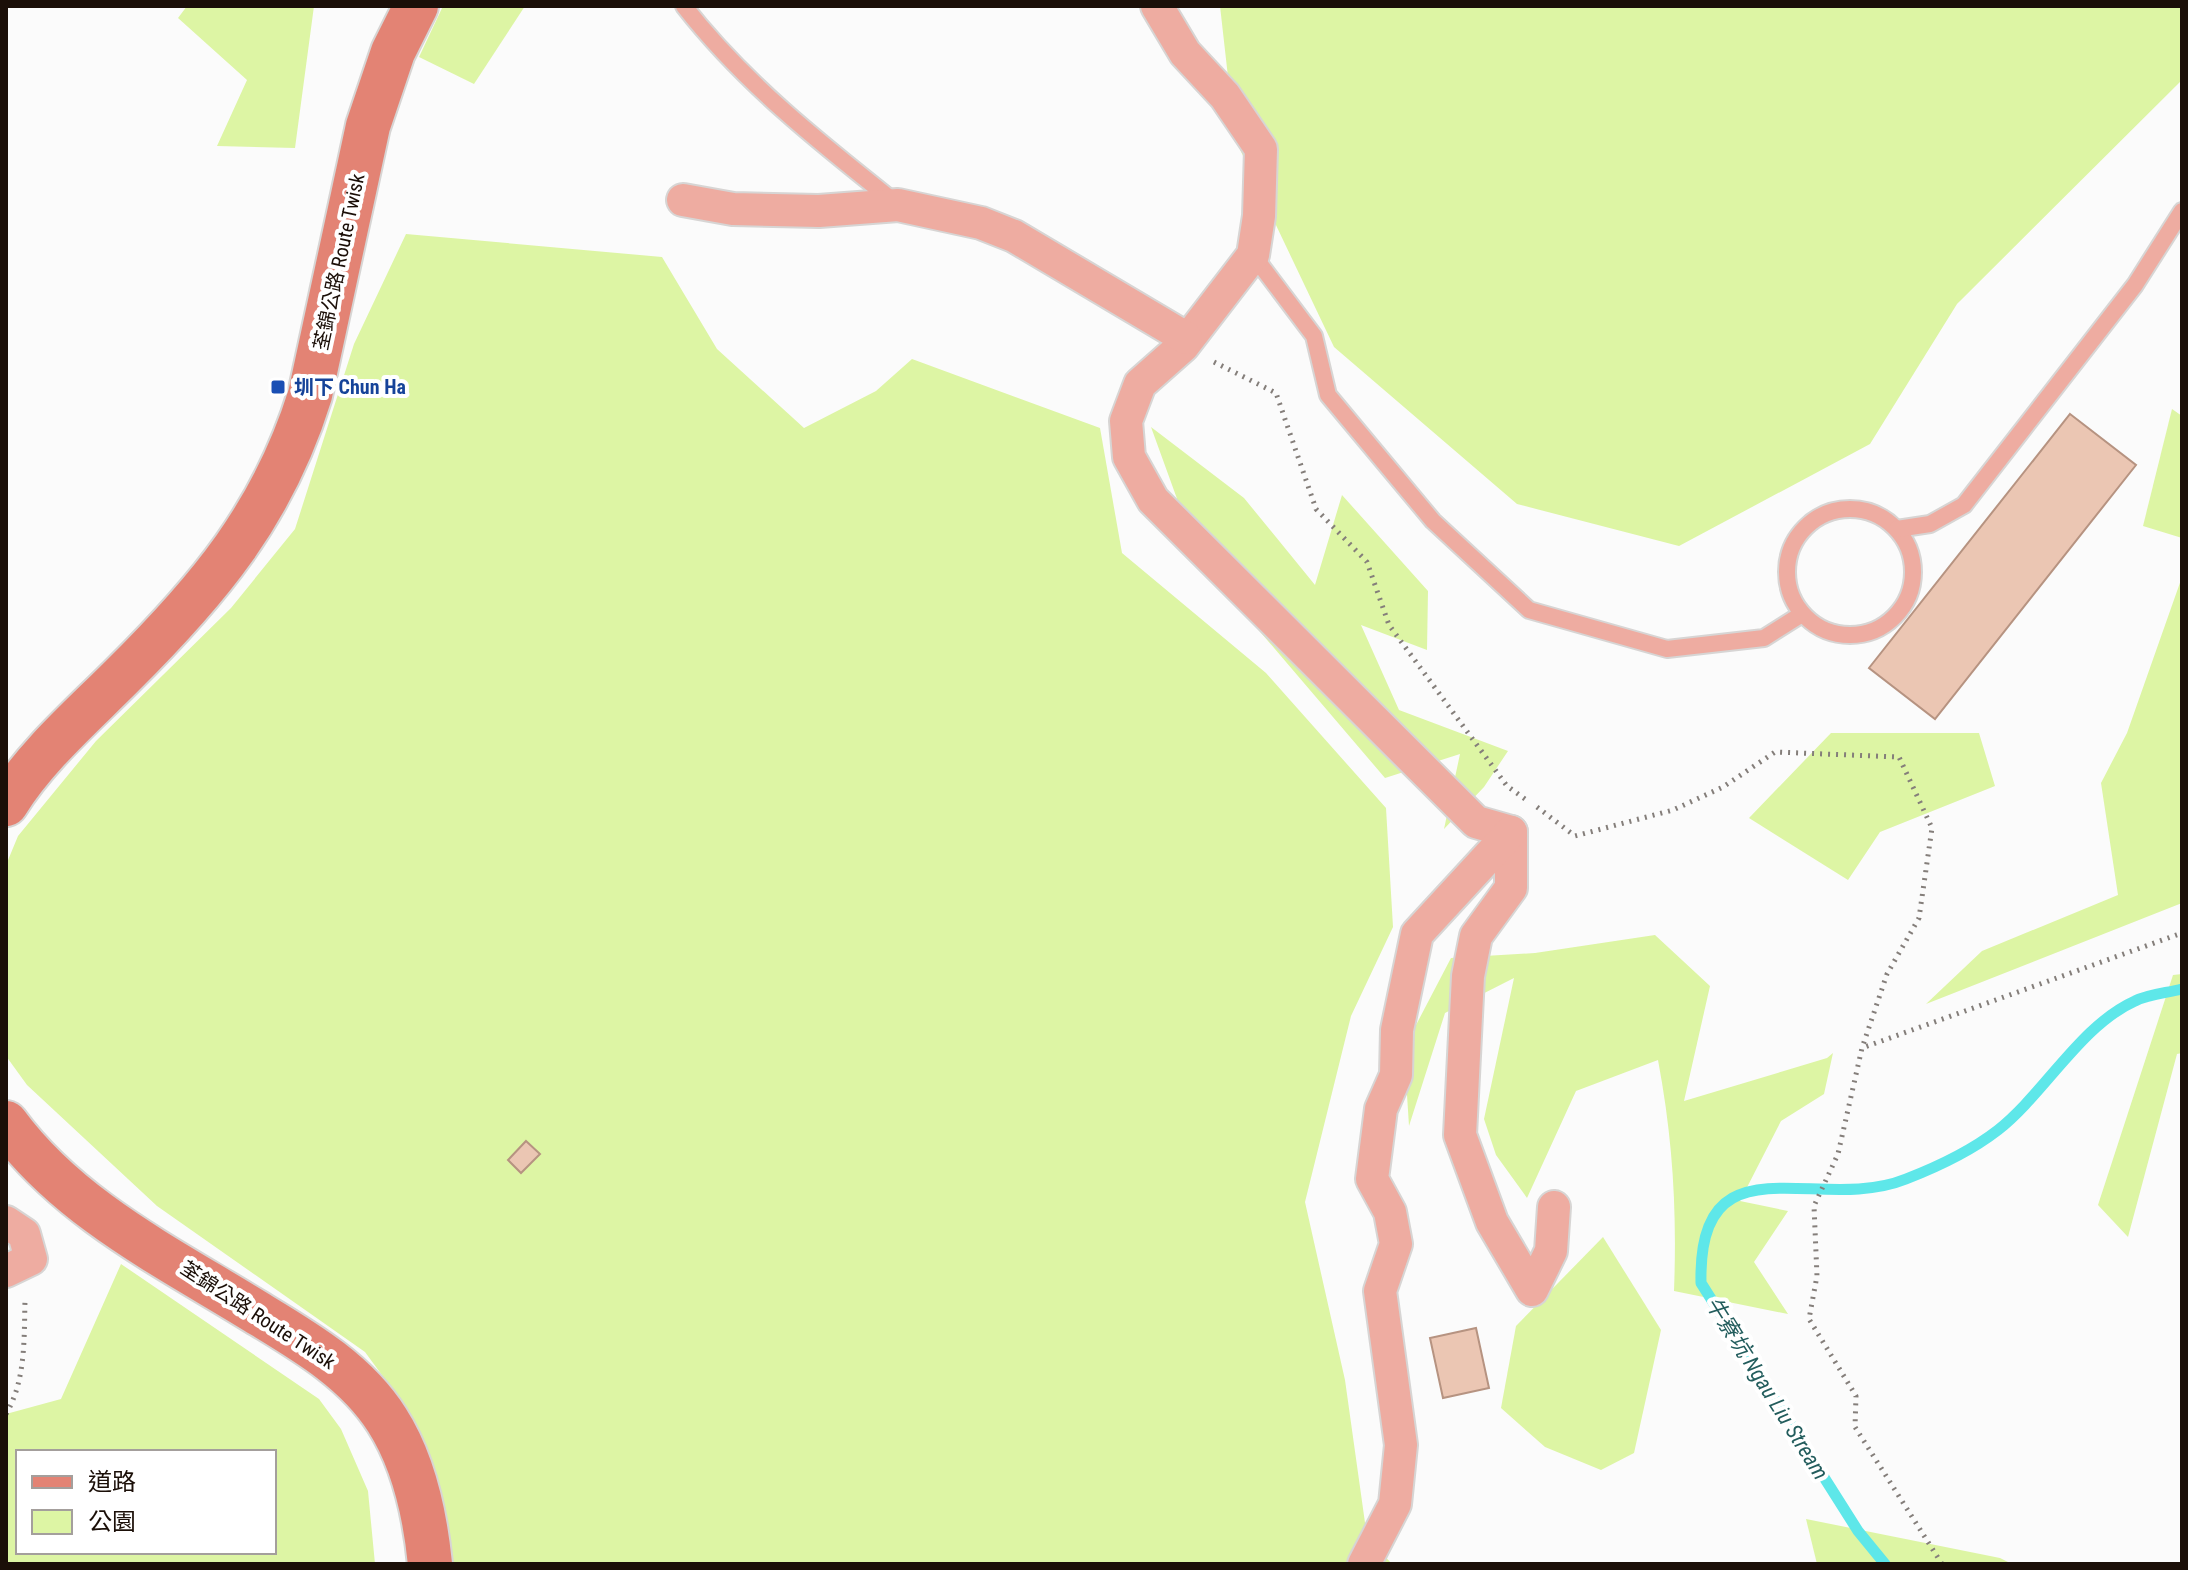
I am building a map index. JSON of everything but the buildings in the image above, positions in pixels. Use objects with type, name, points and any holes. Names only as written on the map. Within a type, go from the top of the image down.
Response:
[{"type":"main road","name":"荃錦公路 Route Twisk","points":[[6,804],[63,734],[218,573],[265,504],[297,436],[310,395],[378,92],[416,6]]},
{"type":"main road","name":"荃錦公路 Route Twisk","points":[[6,1123],[29,1154],[89,1207],[298,1337],[359,1386],[385,1417],[409,1463],[424,1520],[430,1564]]},
{"type":"street","points":[[1157,6],[1185,53],[1225,96],[1261,149],[1259,216],[1253,255],[1184,342],[1140,384],[1126,421],[1129,457],[1153,500],[1476,822],[1511,832]]},
{"type":"street","points":[[683,200],[733,209],[819,211],[898,205],[981,223],[1014,236],[1184,342]]},
{"type":"street","points":[[1511,832],[1511,888],[1476,936],[1468,976],[1460,1135],[1492,1222],[1532,1290],[1551,1251],[1554,1207]]},
{"type":"street","points":[[1364,1564],[1395,1504],[1401,1445],[1380,1291],[1396,1244],[1390,1212],[1372,1179],[1381,1109],[1396,1075],[1397,1030],[1417,934],[1511,832]]},
{"type":"street","points":[[6,1222],[24,1234],[19,1265]]},
{"type":"lane","points":[[684,6],[721,54],[811,135],[898,205]]},
{"type":"lane","points":[[1897,529],[1930,524],[1964,505],[2135,285],[2182,211]]},
{"type":"lane","points":[[1253,255],[1314,336],[1328,395],[1433,521],[1529,610],[1667,649],[1764,638],[1802,614]]},
{"type":"lane","points":[[1859,509],[1880,516],[1897,529],[1908,546],[1913,566],[1913,585],[1905,604],[1893,620],[1876,631],[1836,635],[1818,627],[1802,614],[1790,596],[1785,574],[1789,552],[1799,533],[1816,518],[1837,510],[1859,509]]},
{"type":"path","points":[[1184,342],[1276,393],[1316,509],[1367,562],[1389,625],[1507,786],[1575,836],[1673,810],[1723,787],[1775,752],[1899,757],[1932,828],[1919,918],[1887,974],[1862,1048],[1838,1154],[1814,1206],[1817,1276],[1809,1319],[1856,1396],[1855,1427],[1928,1548],[1942,1564]]},
{"type":"path","points":[[1862,1048],[2182,933]]},
{"type":"path","points":[[6,1414],[13,1402],[24,1356],[25,1295],[19,1265]]},
{"type":"green space","points":[[187,6],[314,6],[295,148],[217,146],[247,80],[178,18]]},
{"type":"green space","points":[[443,6],[525,6],[474,84],[419,57]]},
{"type":"green space","points":[[1220,6],[2182,6],[2182,80],[1957,304],[1870,444],[1679,546],[1517,504],[1334,347],[1235,139]]},
{"type":"green space","points":[[406,234],[662,257],[717,349],[804,428],[876,391],[912,359],[1100,428],[1122,553],[1266,673],[1386,808],[1393,927],[1351,1016],[1305,1202],[1345,1380],[1367,1537],[1392,1564],[441,1564],[432,1475],[398,1397],[365,1352],[157,1206],[27,1085],[6,1056],[6,865],[18,836],[96,741],[231,608],[295,529],[354,344]]},
{"type":"green space","points":[[2172,409],[2182,416],[2182,538],[2143,526]]},
{"type":"green space","points":[[1151,427],[1244,498],[1315,585],[1342,495],[1428,591],[1427,650],[1361,625],[1399,710],[1508,751],[1484,787],[1444,829],[1460,754],[1385,778],[1245,614],[1205,576]]},
{"type":"green space","points":[[2182,577],[2182,903],[1926,1004],[1982,951],[2118,895],[2101,783],[2127,733]]},
{"type":"green space","points":[[1831,733],[1979,733],[1995,786],[1880,832],[1848,880],[1749,818]]},
{"type":"green space","points":[[1655,935],[1710,986],[1684,1101],[1827,1058],[1833,1053],[1824,1094],[1781,1121],[1740,1201],[1788,1211],[1754,1262],[1788,1314],[1674,1291],[1673,1175],[1658,1060],[1576,1091],[1527,1198],[1496,1155],[1484,1119],[1514,978],[1445,1013],[1409,1126],[1404,1048],[1451,958],[1535,953]]},
{"type":"green space","points":[[2182,974],[2182,1053],[2177,1054],[2128,1237],[2098,1205],[2173,975]]},
{"type":"green space","points":[[1603,1237],[1661,1330],[1634,1453],[1601,1470],[1545,1447],[1501,1408],[1516,1326]]},
{"type":"green space","points":[[121,1264],[319,1399],[341,1429],[368,1491],[375,1564],[6,1564],[6,1414],[61,1399]]},
{"type":"green space","points":[[1806,1519],[2000,1558],[2012,1564],[1817,1564]]},
{"type":"waterway","name":"牛寮坑 Ngau Liu Stream","points":[[1885,1564],[1858,1531],[1701,1283],[1705,1237],[1719,1209],[1741,1194],[1769,1189],[1872,1188],[1906,1179],[1942,1164],[1998,1130],[2080,1043],[2115,1012],[2140,999],[2182,989]]},
{"type":"place","name":"圳下 Chun Ha","points":[[278,387]]}]
